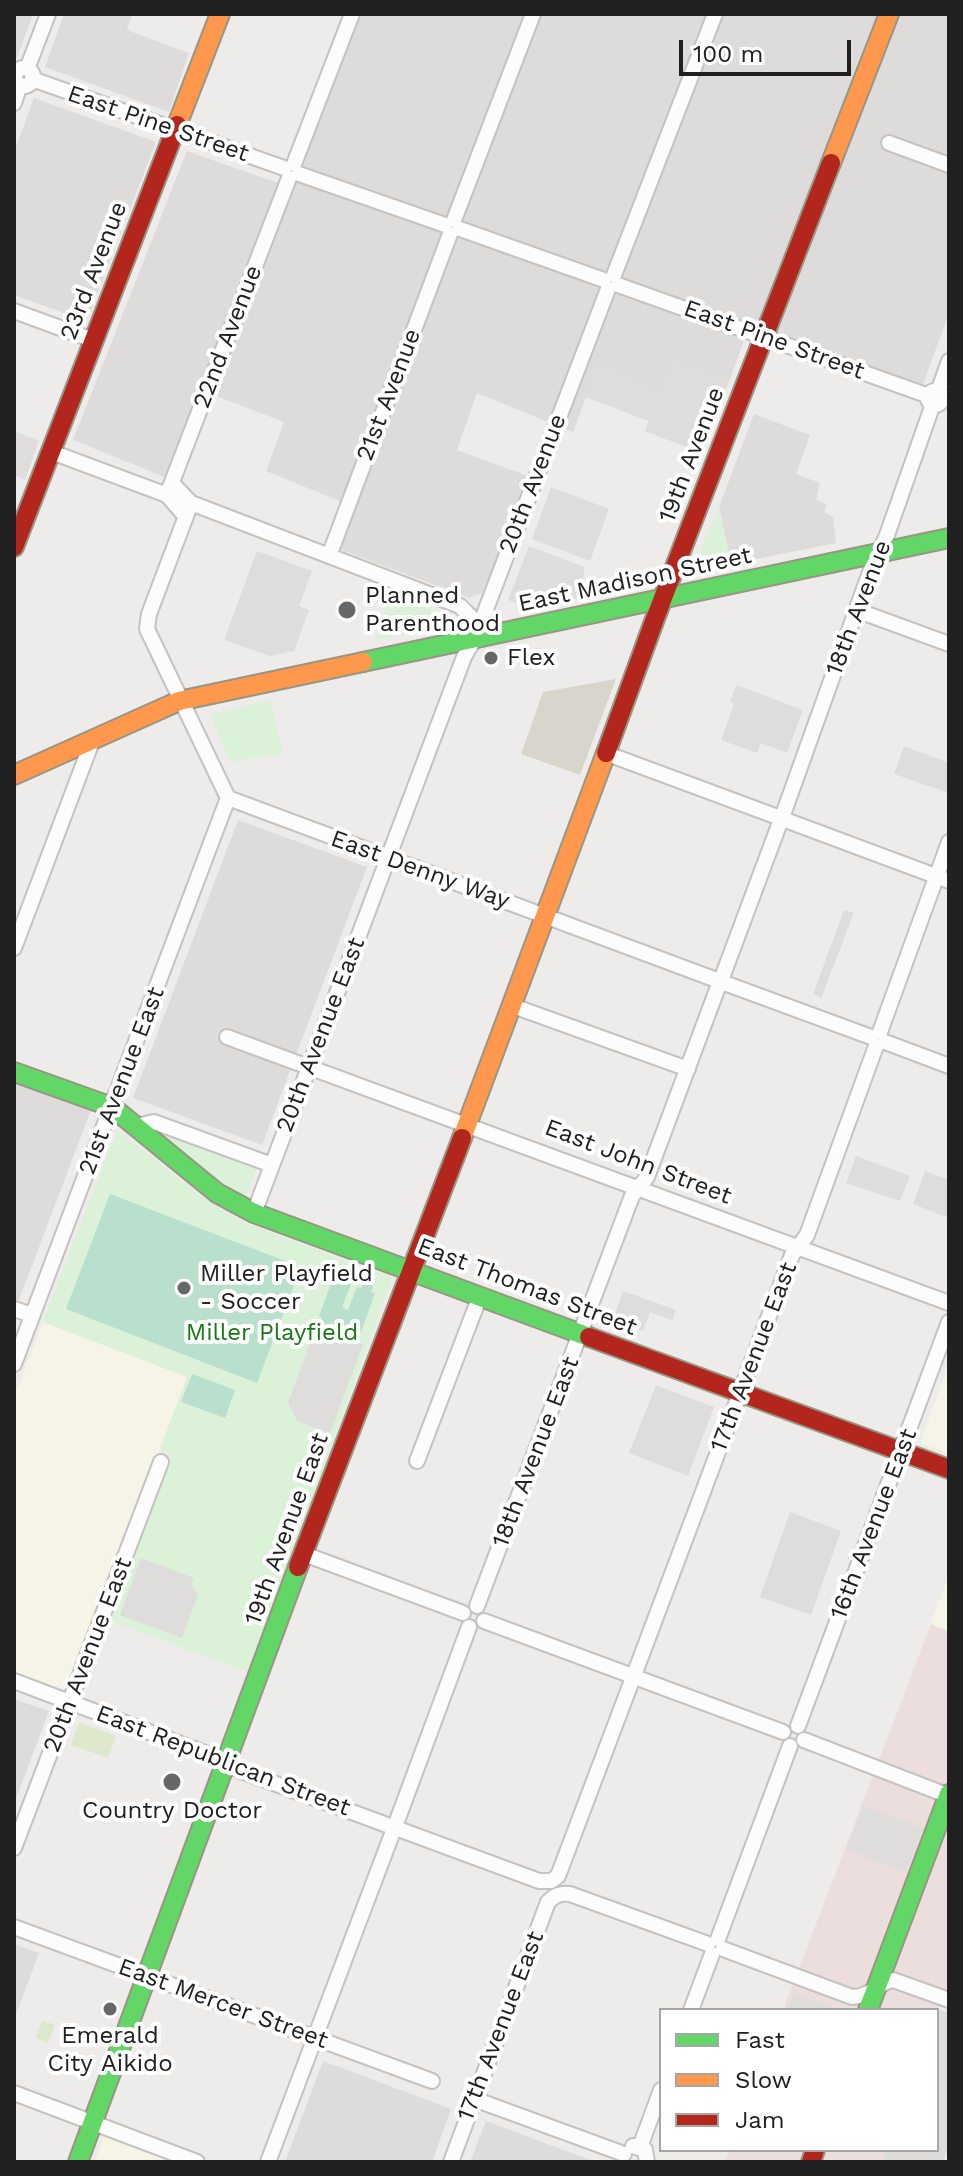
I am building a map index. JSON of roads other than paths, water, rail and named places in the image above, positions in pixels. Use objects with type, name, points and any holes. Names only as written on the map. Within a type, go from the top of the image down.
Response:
[{"type":"street","points":[[14,103],[48,14]]},
{"type":"street","name":"23rd Avenue","points":[[14,547],[220,14]]},
{"type":"street","name":"22nd Avenue","points":[[170,489],[352,14]]},
{"type":"street","name":"21st Avenue","points":[[329,556],[533,14]]},
{"type":"street","name":"20th Avenue","points":[[388,858],[715,14]]},
{"type":"street","name":"19th Avenue","points":[[546,916],[663,599],[889,14]]},
{"type":"street","name":"East Pine Street","points":[[22,76],[938,399]]},
{"type":"street","points":[[889,143],[949,165]]},
{"type":"street","points":[[14,311],[93,340]]},
{"type":"street","name":"18th Avenue","points":[[721,981],[856,610],[938,399],[949,361]]},
{"type":"street","points":[[49,451],[170,489],[188,510],[444,598],[472,604],[481,611],[483,618]]},
{"type":"street","points":[[188,510],[149,614],[147,629],[228,798]]},
{"type":"street","name":"East Madison Street","points":[[14,775],[179,701],[949,538]]},
{"type":"street","points":[[472,604],[494,588]]},
{"type":"street","points":[[444,598],[468,611],[475,638]]},
{"type":"street","points":[[856,610],[949,644]]},
{"type":"street","points":[[14,948],[93,739]]},
{"type":"street","points":[[605,753],[943,878]]},
{"type":"street","name":"East Denny Way","points":[[228,798],[949,1066]]},
{"type":"street","name":"21st Avenue East","points":[[14,1364],[228,798]]},
{"type":"street","name":"17th Avenue East","points":[[451,2162],[792,1255],[807,1235],[878,1040],[943,878],[949,842]]},
{"type":"street","name":"20th Avenue East","points":[[254,1213],[388,858]]},
{"type":"street","name":"19th Avenue East","points":[[78,2162],[546,916]]},
{"type":"street","name":"18th Avenue East","points":[[472,1621],[484,1614],[477,1606],[632,1196],[647,1177],[721,981]]},
{"type":"street","points":[[513,1006],[688,1069]]},
{"type":"street","name":"East John Street","points":[[227,1037],[949,1303]]},
{"type":"street","points":[[14,1072],[112,1107]]},
{"type":"street","name":"East Thomas Street","points":[[112,1107],[217,1193],[254,1213],[949,1469]]},
{"type":"street","points":[[136,1126],[154,1122],[272,1165]]},
{"type":"street","points":[[417,1461],[480,1296]]},
{"type":"street","points":[[14,1309],[32,1315]]},
{"type":"street","name":"16th Avenue East","points":[[798,1726],[949,1322]]},
{"type":"street","name":"20th Avenue East","points":[[14,1848],[161,1462]]},
{"type":"street","points":[[304,1554],[472,1621],[634,1676],[783,1732]]},
{"type":"street","points":[[268,2162],[472,1621]]},
{"type":"street","name":"East Republican Street","points":[[14,1681],[226,1762],[241,1771],[852,1997],[861,1997],[893,1980],[949,2000]]},
{"type":"street","points":[[790,1725],[798,1726],[805,1733],[804,1740],[799,1746],[790,1746],[783,1741],[783,1732],[790,1725]]},
{"type":"street","points":[[804,1740],[949,1795],[869,2008]]},
{"type":"street","points":[[692,2008],[790,1746]]},
{"type":"street","name":"East Mercer Street","points":[[14,1927],[432,2081]]},
{"type":"street","points":[[14,2093],[197,2162]]},
{"type":"street","points":[[640,2147],[659,2095]]},
{"type":"street","points":[[474,2099],[624,2158],[630,2147],[640,2147],[647,2153],[647,2162]]},
{"type":"place","name":"Planned Parenthood","points":[[347,610]]},
{"type":"place","name":"Flex","points":[[491,658]]},
{"type":"place","name":"Miller Playfield - Soccer","points":[[184,1288]]},
{"type":"place","name":"Country Doctor","points":[[172,1782]]},
{"type":"place","name":"Emerald City Aikido","points":[[110,2009]]},
{"type":"park label","name":"Miller Playfield","points":[[272,1333]]}]
